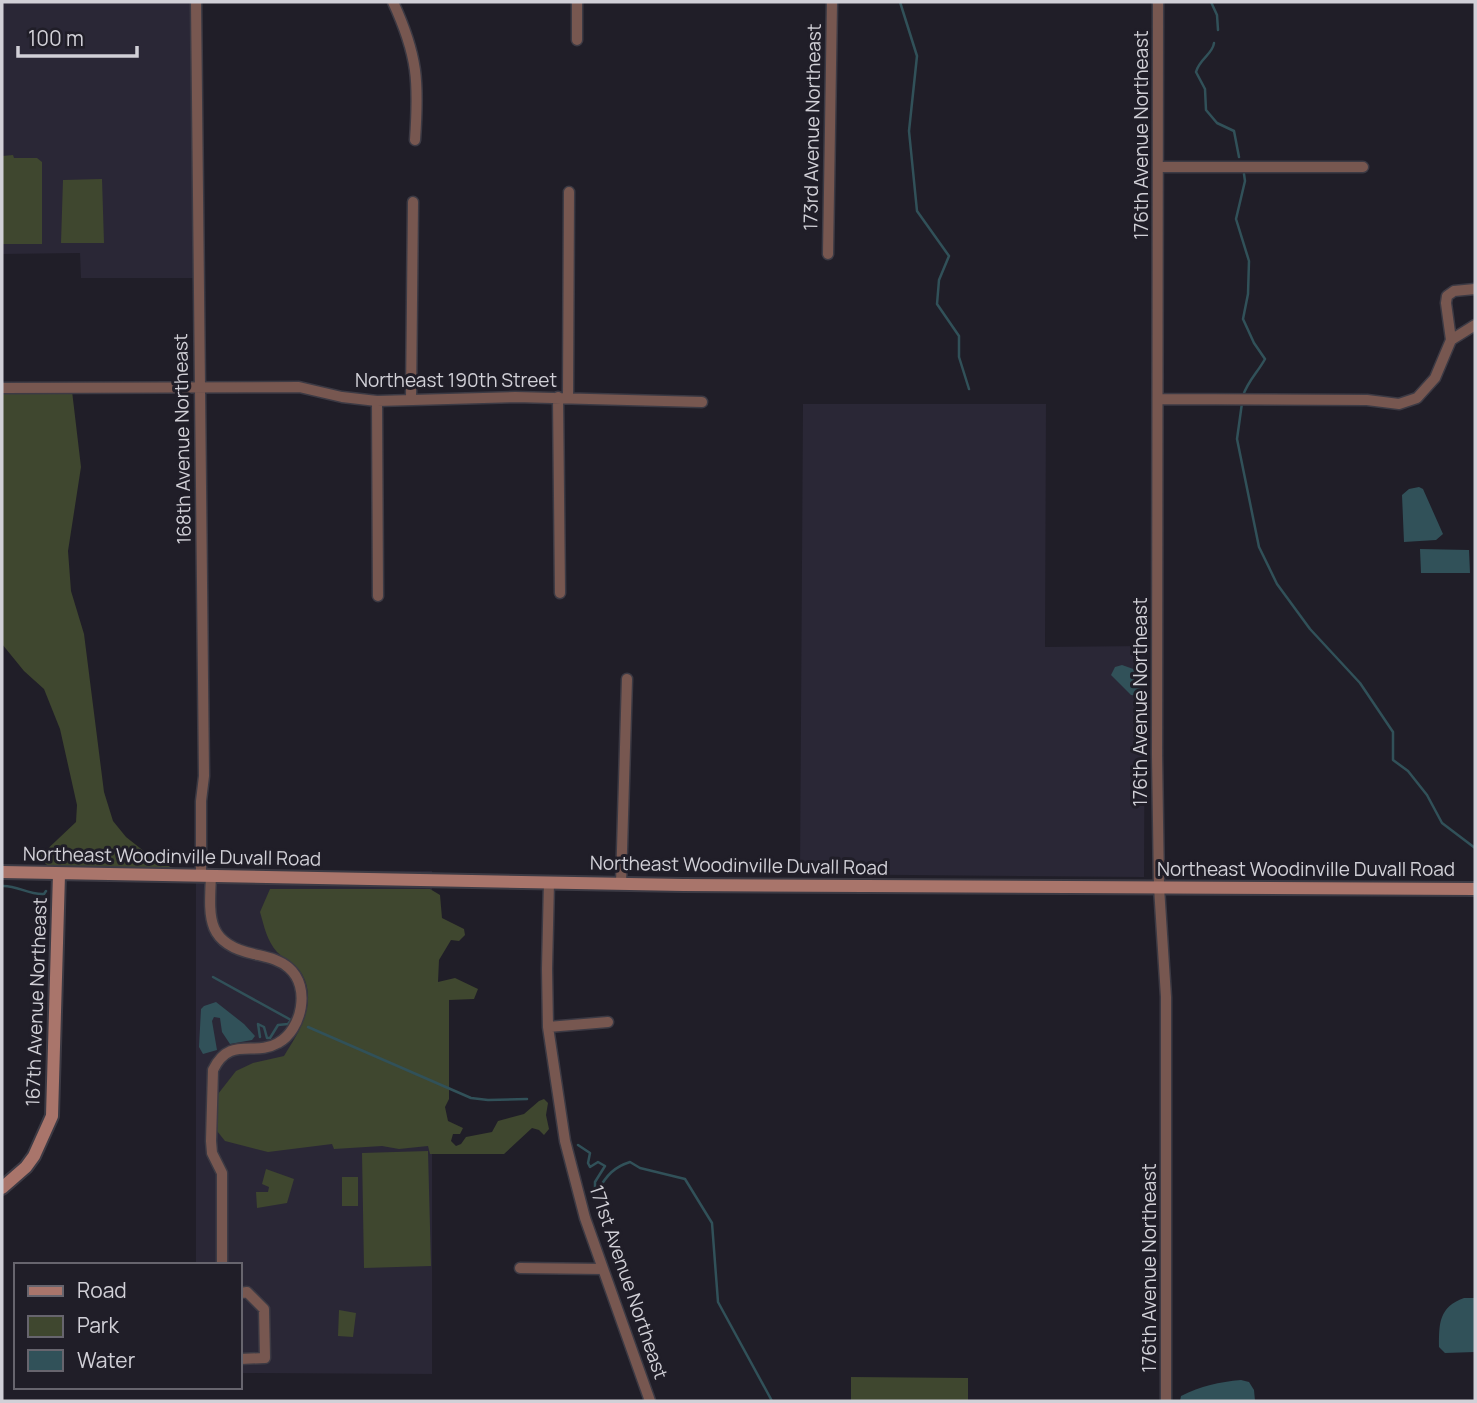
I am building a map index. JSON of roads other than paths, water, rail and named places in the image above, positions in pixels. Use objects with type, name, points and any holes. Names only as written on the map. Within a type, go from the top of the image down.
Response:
[{"type":"main road","name":"Northeast Woodinville Duvall Road","points":[[2,872],[621,884],[1475,889]]},
{"type":"main road","name":"167th Avenue Northeast","points":[[2,1188],[26,1167],[45,1136],[52,1116],[59,874]]},
{"type":"street","name":"168th Avenue Northeast","points":[[196,2],[204,768],[201,801],[206,876],[211,920],[219,938],[241,951],[278,960],[288,967],[297,978],[301,999],[295,1023],[282,1041],[274,1046],[240,1048],[227,1052],[218,1060],[213,1070],[211,1140],[212,1153],[222,1173],[222,1263]]},
{"type":"street","points":[[393,2],[410,41],[416,66],[415,140]]},
{"type":"street","points":[[577,2],[577,40]]},
{"type":"street","name":"173rd Avenue Northeast","points":[[828,254],[832,2]]},
{"type":"street","name":"176th Avenue Northeast","points":[[1158,2],[1160,167],[1157,755],[1159,887],[1166,997],[1166,1401]]},
{"type":"street","points":[[1160,167],[1363,167]]},
{"type":"street","points":[[560,593],[569,192]]},
{"type":"street","points":[[411,400],[412,202]]},
{"type":"street","points":[[1158,399],[1367,400],[1399,404],[1417,398],[1435,378],[1451,340],[1447,296],[1454,291],[1475,289]]},
{"type":"street","points":[[1451,340],[1475,325]]},
{"type":"street","name":"Northeast 190th Street","points":[[2,388],[299,387],[342,397],[377,401],[446,397],[563,397],[702,402]]},
{"type":"street","points":[[377,401],[378,596]]},
{"type":"street","points":[[621,884],[627,678]]},
{"type":"street","name":"171st Avenue Northeast","points":[[549,882],[548,1027],[565,1141],[585,1218],[650,1401]]},
{"type":"street","points":[[548,1027],[608,1022]]},
{"type":"street","points":[[520,1268],[603,1269]]},
{"type":"street","points":[[242,1293],[247,1292],[264,1309],[265,1358],[242,1359]]},
{"type":"water","points":[[1409,489],[1423,489],[1443,534],[1436,540],[1404,542],[1402,495]]},
{"type":"water","points":[[1420,549],[1469,550],[1470,573],[1421,573]]},
{"type":"water","points":[[1122,665],[1139,671],[1142,689],[1138,696],[1131,695],[1111,675],[1115,667]]},
{"type":"water","points":[[216,1002],[255,1036],[252,1040],[230,1044],[222,1032],[220,1018],[214,1017],[212,1021],[217,1050],[203,1054],[199,1047],[201,1009]]},
{"type":"water","points":[[1464,1298],[1475,1298],[1475,1352],[1445,1353],[1439,1347],[1442,1317],[1450,1306]]},
{"type":"water","points":[[1241,1380],[1249,1382],[1254,1390],[1255,1401],[1180,1401],[1181,1396],[1196,1390]]},
{"type":"waterway","points":[[900,2],[917,56],[909,131],[917,211],[949,256],[939,280],[937,304],[959,336],[959,357],[969,389]]},
{"type":"waterway","points":[[1211,2],[1217,15],[1218,30]]},
{"type":"waterway","points":[[1214,43],[1196,72],[1205,89],[1206,110],[1217,123],[1234,131],[1239,157]]},
{"type":"waterway","points":[[1243,396],[1265,359],[1243,319],[1248,294],[1249,261],[1236,219],[1245,181],[1244,174]]},
{"type":"waterway","points":[[1242,403],[1237,439],[1259,547],[1277,584],[1310,629],[1360,683],[1393,732],[1393,760],[1408,771],[1427,795],[1442,823],[1475,848]]},
{"type":"waterway","points":[[2,886],[38,894],[44,894],[46,891]]},
{"type":"waterway","points":[[213,977],[291,1020]]},
{"type":"waterway","points":[[260,1037],[258,1024],[264,1027],[267,1038],[270,1038],[278,1025],[288,1024],[291,1020]]},
{"type":"waterway","points":[[308,1027],[471,1098],[527,1099]]},
{"type":"waterway","points":[[578,1145],[590,1153],[590,1167],[598,1162],[605,1166],[595,1182],[595,1189],[598,1190],[611,1172],[630,1162],[640,1168],[685,1179],[712,1223],[718,1302],[772,1401]]}]
